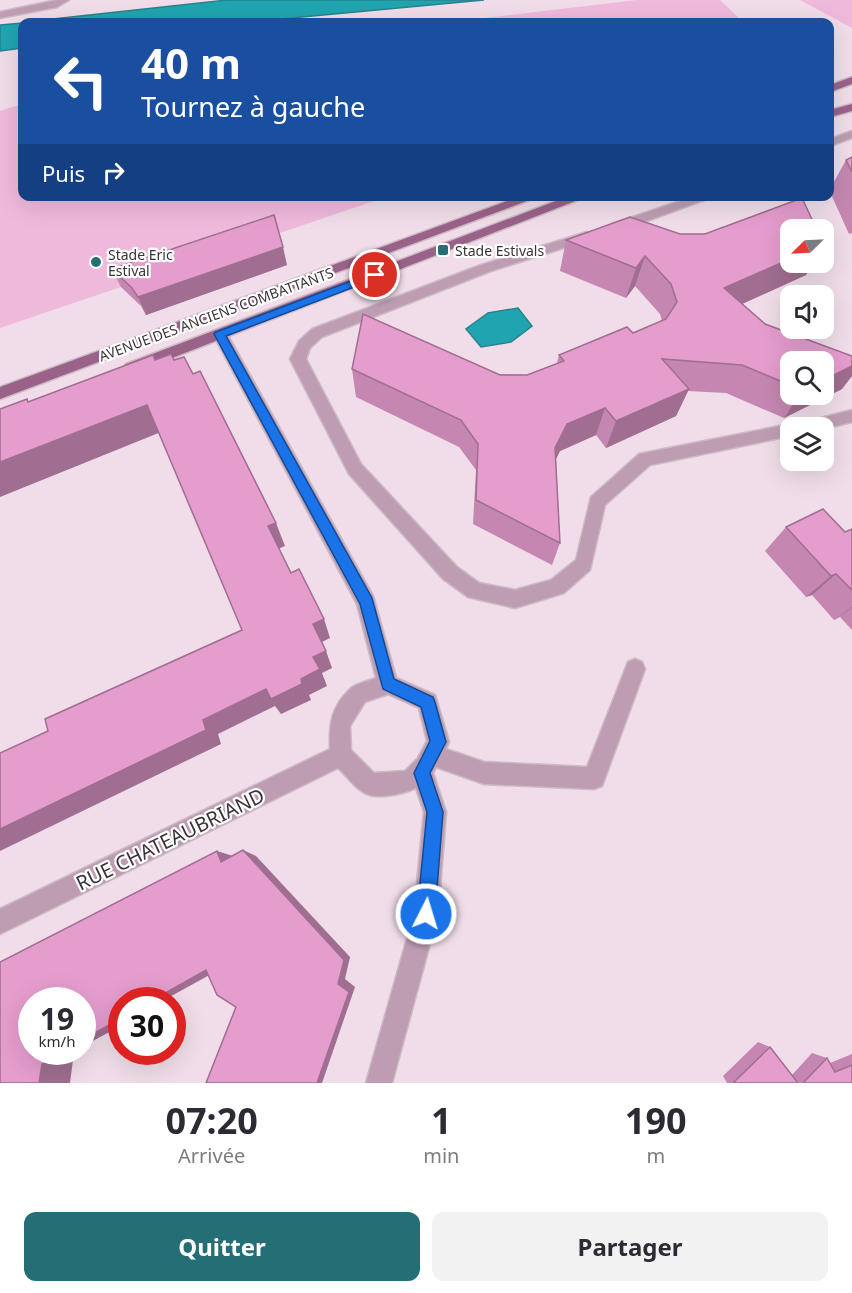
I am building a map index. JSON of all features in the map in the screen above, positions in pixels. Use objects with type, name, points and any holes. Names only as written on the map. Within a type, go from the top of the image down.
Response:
[{"type":"main road","points":[[834,87],[852,80]]},
{"type":"main road","points":[[834,113],[852,107]]},
{"type":"main road","name":"AVENUE DES ANCIENS COMBATTANTS","points":[[0,393],[520,201]]},
{"type":"main road","name":"AVENUE DES ANCIENS COMBATTANTS","points":[[116,373],[569,201]]},
{"type":"street","points":[[0,15],[54,5],[64,0]]},
{"type":"street","points":[[834,141],[852,134]]},
{"type":"street","points":[[668,201],[676,208]]},
{"type":"street","points":[[692,201],[486,268],[317,333],[304,345],[298,359],[355,469],[450,573],[474,591],[515,599],[557,587],[584,564],[597,502],[645,459],[780,432]]},
{"type":"street","points":[[220,334],[366,602],[388,684]]},
{"type":"street","points":[[834,420],[852,416]]},
{"type":"street","points":[[427,764],[484,773],[594,777],[635,669]]},
{"type":"street","points":[[388,684],[428,702],[438,742],[427,764],[401,785],[369,784],[341,755],[339,723],[358,695],[388,684]]},
{"type":"street","name":"RUE CHATEAUBRIAND","points":[[0,922],[341,755]]},
{"type":"street","points":[[379,1083],[426,914],[435,812],[427,764]]},
{"type":"shaded area","points":[[637,0],[720,0],[739,18],[484,18]]},
{"type":"shaded area","points":[[800,0],[852,0],[852,28]]},
{"type":"shaded area","name":"Stade Eric Estival","points":[[18,105],[18,201],[374,201],[0,328],[0,111]]},
{"type":"water","points":[[227,0],[484,0],[292,18],[62,18]]},
{"type":"water","points":[[18,23],[18,49],[0,51],[0,25]]},
{"type":"water","points":[[518,308],[532,326],[511,342],[481,347],[466,329],[488,313]]},
{"type":"building","points":[[852,157],[852,172],[846,160]]},
{"type":"building","points":[[794,201],[803,201],[812,219],[780,219],[780,263],[724,288],[765,324],[780,330],[780,339],[806,339],[852,356],[852,366],[834,375],[834,351],[780,351],[780,381],[742,365],[662,359],[689,389],[616,421],[605,408],[567,424],[555,448],[560,543],[476,500],[478,444],[461,420],[352,369],[363,314],[500,375],[527,375],[564,361],[559,355],[627,327],[633,333],[666,319],[677,302],[671,284],[645,256],[636,268],[566,240],[630,217],[680,234],[705,234]]},
{"type":"building","points":[[274,215],[283,247],[138,297],[112,269]]},
{"type":"building","points":[[171,354],[174,360],[184,357],[193,374],[200,371],[276,523],[268,526],[291,573],[299,569],[324,619],[313,624],[326,651],[313,657],[320,669],[301,679],[302,684],[271,699],[266,689],[203,720],[206,730],[0,829],[0,753],[48,731],[45,719],[242,630],[147,405],[0,462],[0,409],[27,399],[28,402],[153,355],[155,360]]},
{"type":"building","points":[[823,509],[845,532],[852,529],[852,590],[836,574],[831,576],[786,527]]},
{"type":"building","points":[[243,850],[344,960],[338,984],[349,992],[317,1083],[206,1083],[236,1007],[217,995],[206,970],[176,987],[108,987],[108,1026],[96,1032],[96,987],[18,987],[18,1065],[42,1065],[39,1083],[0,1083],[0,962],[217,851],[221,862]]},
{"type":"building","points":[[770,1047],[798,1083],[734,1082]]},
{"type":"building","points":[[827,1058],[835,1072],[852,1065],[852,1083],[803,1083]]},
{"type":"place","name":"Stade Estivals","points":[[443,250]]},
{"type":"place","name":"Stade Eric Estival","points":[[96,262]]},
{"type":"route","points":[[375,275],[220,334],[366,602],[388,684],[428,702],[438,742],[422,773],[435,812],[426,914]]}]
